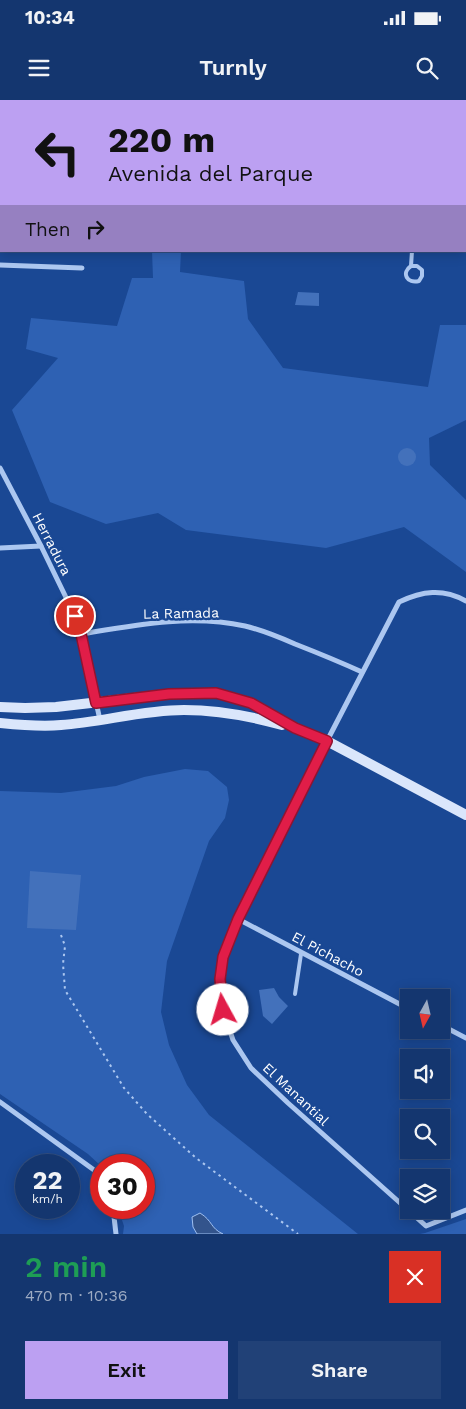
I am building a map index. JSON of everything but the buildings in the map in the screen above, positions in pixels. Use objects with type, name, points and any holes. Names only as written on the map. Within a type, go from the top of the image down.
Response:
[{"type":"street","points":[[0,265],[82,268]]},
{"type":"street","name":"Herradura","points":[[0,468],[70,606],[81,634],[100,720]]},
{"type":"street","points":[[0,548],[41,546]]},
{"type":"street","name":"El Manantial","points":[[466,601],[457,596],[433,592],[414,595],[399,602],[238,919],[223,957],[220,979],[223,1010],[233,1040],[251,1068],[288,1103],[426,1226],[466,1210]]},
{"type":"street","name":"La Ramada","points":[[81,634],[142,624],[192,621],[219,622],[245,626],[272,634],[362,672]]},
{"type":"street","points":[[0,707],[41,708],[169,694],[216,693],[251,703],[295,728]]},
{"type":"street","points":[[0,724],[26,726],[61,725],[182,710],[253,717],[295,728],[327,741],[466,815]]},
{"type":"street","name":"El Pichacho","points":[[238,919],[301,954],[400,1004]]},
{"type":"street","points":[[450,1030],[466,1038]]},
{"type":"street","points":[[0,1102],[90,1167]]},
{"type":"street","points":[[114,1219],[116,1234]]},
{"type":"lane","points":[[411,266],[417,266],[422,270],[422,276],[419,281],[413,282],[408,280],[405,275],[407,269],[411,266],[412,252]]},
{"type":"lane","points":[[295,994],[301,954]]},
{"type":"path","points":[[61,935],[65,946],[63,964],[65,990],[124,1088],[147,1114],[196,1158],[298,1234]]},
{"type":"shaded area","points":[[152,252],[181,252],[180,272],[244,281],[248,319],[283,368],[428,387],[440,325],[466,325],[466,420],[429,438],[430,465],[466,500],[466,572],[404,527],[326,548],[186,530],[158,513],[106,524],[50,502],[12,410],[58,358],[26,349],[31,318],[117,326],[132,278],[153,278]]},
{"type":"shaded area","points":[[185,769],[208,771],[227,787],[229,800],[225,818],[209,841],[167,961],[161,1012],[169,1045],[187,1085],[209,1115],[358,1234],[123,1234],[124,1226],[122,1219],[155,1219],[155,1154],[90,1154],[90,1156],[0,1094],[0,791],[61,793],[116,786],[144,777]]},
{"type":"shaded area","points":[[200,1213],[223,1234],[197,1234],[193,1227],[192,1217]]},
{"type":"shaded area","points":[[466,1219],[466,1234],[420,1234],[425,1233]]},
{"type":"route","points":[[75,616],[81,634],[96,703],[169,694],[216,693],[251,703],[295,728],[327,741],[238,919],[223,957],[220,979],[223,1010]]}]
